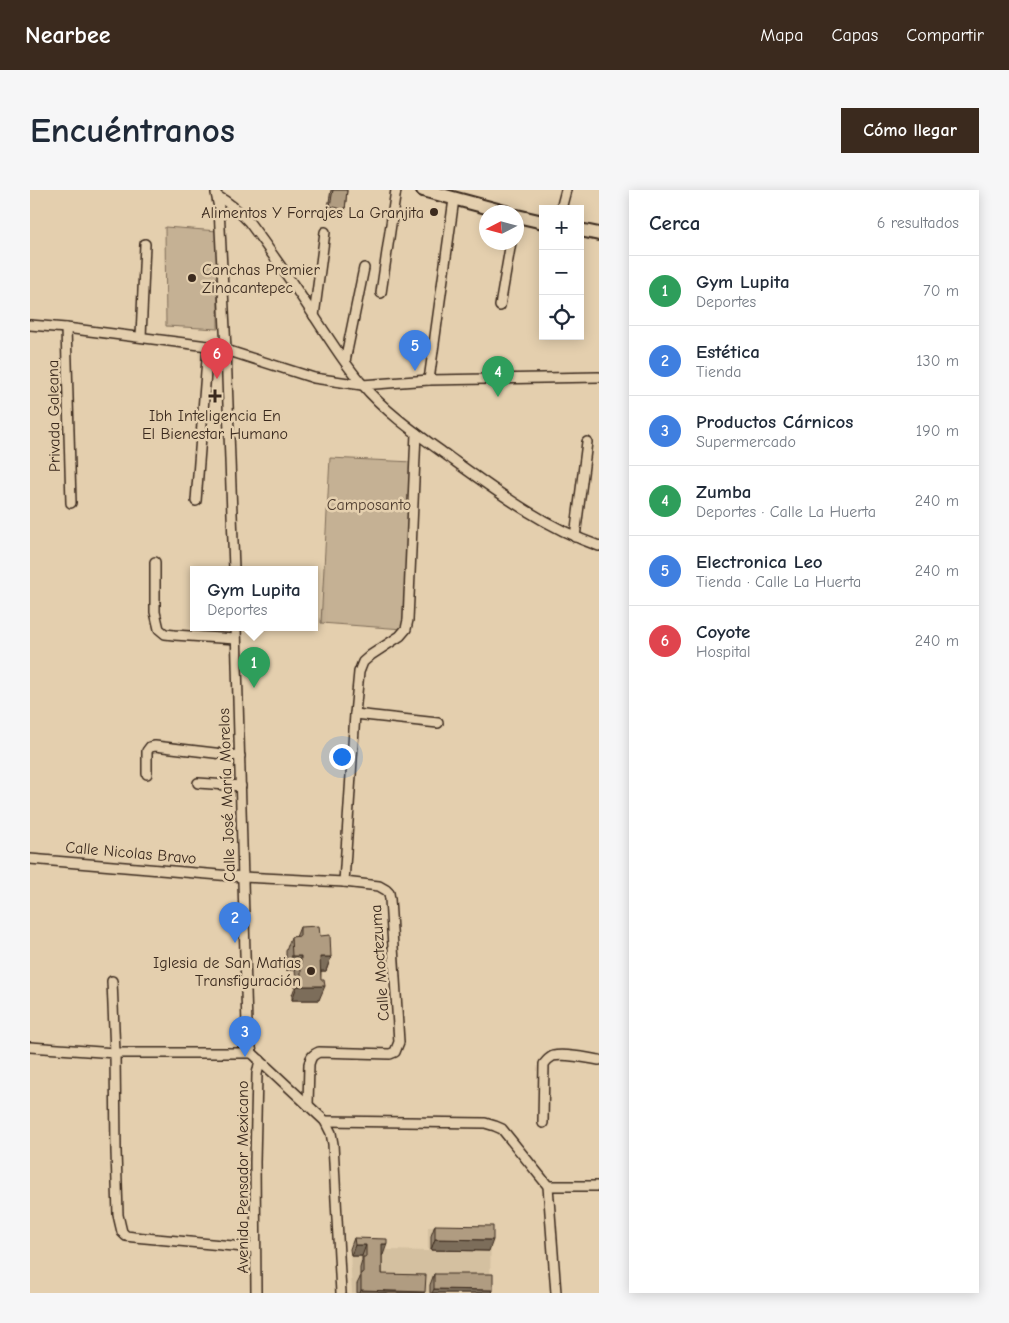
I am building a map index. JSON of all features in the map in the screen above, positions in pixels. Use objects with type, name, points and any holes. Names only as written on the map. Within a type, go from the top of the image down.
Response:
[{"type":"street","points":[[381,293],[396,190]]},
{"type":"street","points":[[423,190],[479,205]]},
{"type":"street","points":[[561,205],[566,190]]},
{"type":"street","points":[[216,193],[249,222],[362,385],[383,405],[416,433],[516,504],[575,537],[599,546]]},
{"type":"street","points":[[216,193],[219,208],[226,350],[234,566]]},
{"type":"street","points":[[429,380],[454,199]]},
{"type":"street","points":[[524,218],[539,221]]},
{"type":"street","points":[[584,231],[599,234]]},
{"type":"street","points":[[314,316],[325,232]]},
{"type":"street","points":[[141,337],[145,244]]},
{"type":"street","points":[[500,306],[510,250]]},
{"type":"street","points":[[345,361],[364,268]]},
{"type":"street","points":[[30,325],[208,346],[314,378],[362,385],[429,380],[599,377]]},
{"type":"street","name":"Privada Galeana","points":[[66,328],[71,503]]},
{"type":"street","points":[[196,501],[208,346]]},
{"type":"street","points":[[344,882],[358,672],[363,662],[371,655],[400,636],[406,629],[408,620],[416,433]]},
{"type":"street","points":[[575,537],[587,442]]},
{"type":"street","points":[[155,562],[155,612],[158,629],[165,634],[236,639]]},
{"type":"street","name":"Calle José María Morelos","points":[[236,631],[248,1026],[252,1052]]},
{"type":"street","points":[[355,714],[438,723]]},
{"type":"street","points":[[147,774],[147,752],[150,747],[155,746],[240,756]]},
{"type":"street","points":[[198,783],[241,786]]},
{"type":"street","name":"Calle Nicolas Bravo","points":[[30,859],[379,886]]},
{"type":"street","name":"Calle Moctezuma","points":[[308,1104],[310,1064],[314,1054],[319,1052],[390,1054],[396,1052],[399,1042],[390,899],[389,893],[379,886]]},
{"type":"street","points":[[112,981],[118,1214],[122,1232],[126,1236],[134,1237],[255,1248]]},
{"type":"street","points":[[30,1047],[115,1053],[252,1052],[308,1104],[324,1121],[330,1133],[333,1144],[341,1293]]},
{"type":"street","points":[[543,1123],[544,1064],[548,1059],[555,1056],[568,1056],[599,1060]]},
{"type":"street","name":"Avenida Pensador Mexicano","points":[[256,1293],[255,1162],[257,1074],[260,1060]]},
{"type":"street","points":[[324,1121],[485,1123],[502,1129],[548,1186],[556,1293]]},
{"type":"street","points":[[548,1186],[599,1186]]},
{"type":"shaded area","points":[[428,1227],[491,1227],[490,1293],[352,1293],[350,1249],[428,1251]]},
{"type":"green space","name":"Canchas Premier Zinacantepec","points":[[165,227],[218,231],[218,329],[166,326]]},
{"type":"green space","name":"Camposanto","points":[[330,458],[413,462],[403,629],[321,623]]},
{"type":"building","points":[[333,190],[347,190],[345,210],[330,206]]},
{"type":"building","points":[[319,926],[320,936],[330,935],[331,957],[320,957],[321,980],[324,980],[325,986],[297,986],[297,981],[301,981],[301,956],[292,956],[291,937],[300,936],[300,927]]},
{"type":"building","points":[[435,1225],[493,1226],[493,1240],[435,1239]]},
{"type":"building","points":[[354,1238],[387,1239],[387,1244],[382,1244],[382,1274],[426,1275],[425,1292],[361,1290],[361,1273],[363,1273],[363,1257],[366,1257],[366,1245],[355,1245]]},
{"type":"building","points":[[434,1274],[493,1274],[493,1290],[434,1289]]},
{"type":"place","name":"Alimentos Y Forrajes La Granjita","points":[[434,212]]},
{"type":"place","name":"Canchas Premier Zinacantepec","points":[[192,278]]},
{"type":"place","name":"Electronica Leo","points":[[415,371]]},
{"type":"place","name":"Coyote","points":[[217,379]]},
{"type":"place","name":"Ibh Inteligencia En El Bienestar Humano","points":[[215,396]]},
{"type":"place","name":"Zumba","points":[[498,397]]},
{"type":"place","name":"Gym Lupita","points":[[254,688]]},
{"type":"place","name":"Estética","points":[[235,943]]},
{"type":"place","name":"Iglesia de San Matias Transfiguración","points":[[311,971]]},
{"type":"place","name":"Productos Cárnicos","points":[[245,1057]]}]
